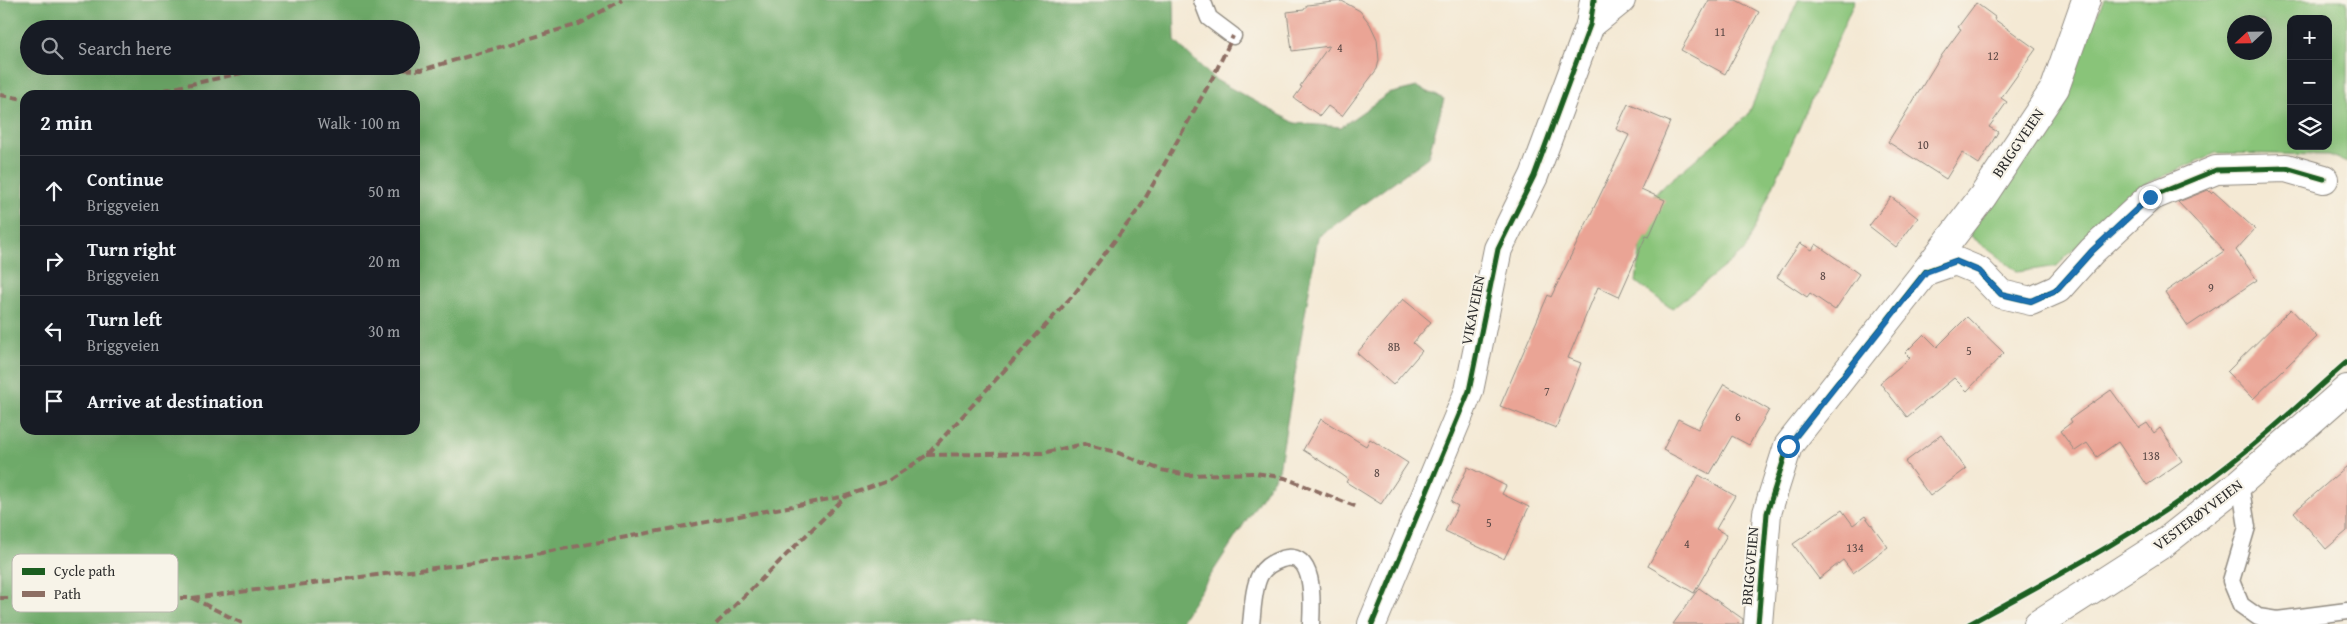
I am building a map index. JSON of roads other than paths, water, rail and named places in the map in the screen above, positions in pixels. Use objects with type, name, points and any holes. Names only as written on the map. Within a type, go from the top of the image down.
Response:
[{"type":"street","points":[[1592,12],[1621,0]]},
{"type":"street","name":"BRIGGVEIEN","points":[[1758,624],[1768,513],[1788,446],[1926,272],[1983,196],[2054,88],[2086,0]]},
{"type":"street","name":"VIKAVEIEN","points":[[1372,624],[1469,390],[1498,249],[1534,176],[1592,12]]},
{"type":"street","points":[[1926,272],[1955,261],[1979,271],[2001,294],[2031,301],[2058,289],[2092,251],[2150,197],[2159,193],[2216,170],[2286,168],[2324,179]]},
{"type":"street","name":"VESTERØYVEIEN","points":[[2038,624],[2164,542],[2240,483],[2347,389]]},
{"type":"lane","points":[[1202,0],[1209,18],[1233,36]]},
{"type":"lane","points":[[2240,483],[2247,527],[2231,581],[2241,605],[2258,617],[2277,620],[2347,611]]},
{"type":"lane","points":[[1251,624],[1260,576],[1271,563],[1284,558],[1299,560],[1304,563],[1309,574],[1311,624]]}]
